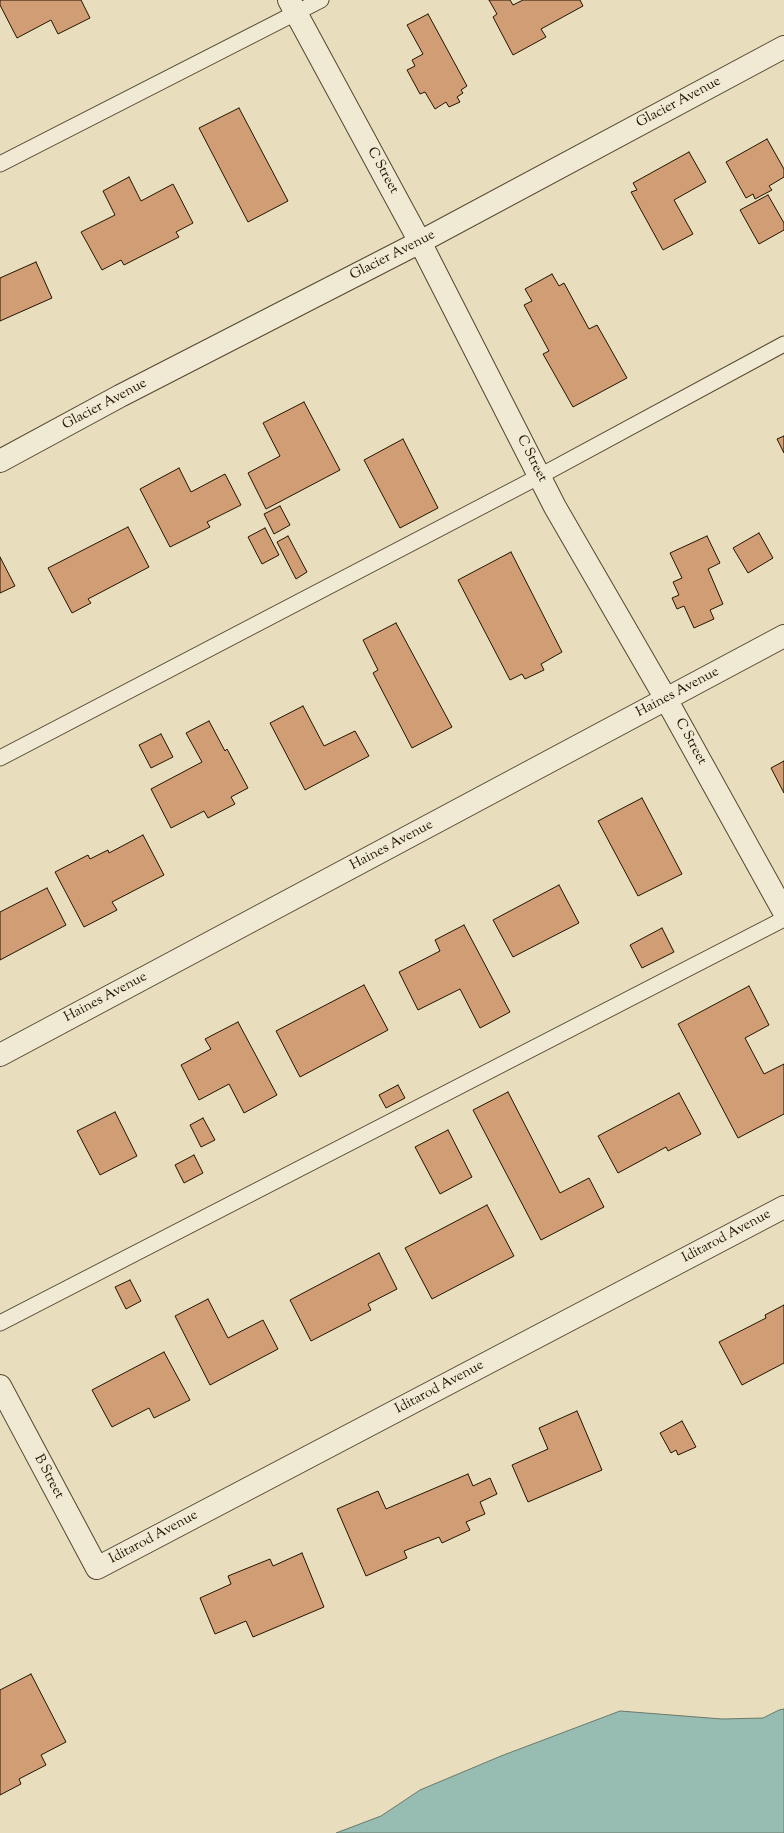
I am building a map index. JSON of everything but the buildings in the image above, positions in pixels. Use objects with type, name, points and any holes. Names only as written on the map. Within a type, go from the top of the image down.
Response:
[{"type":"street","name":"C Street","points":[[293,7],[420,242],[555,507],[666,699],[784,912]]},
{"type":"street","name":"Glacier Avenue","points":[[0,461],[120,396],[420,242],[784,47]]},
{"type":"street","name":"Haines Avenue","points":[[0,1055],[784,636]]},
{"type":"street","name":"Iditarod Avenue","points":[[97,1568],[784,1207]]},
{"type":"street","name":"B Street","points":[[0,1386],[97,1568]]},
{"type":"lane","points":[[0,164],[293,7],[321,0]]},
{"type":"lane","points":[[0,758],[540,476],[784,344]]},
{"type":"lane","points":[[0,1323],[784,919]]},
{"type":"water","points":[[784,1709],[784,1833],[336,1833],[381,1816],[420,1790],[501,1756],[620,1711],[722,1719],[763,1718]]}]
